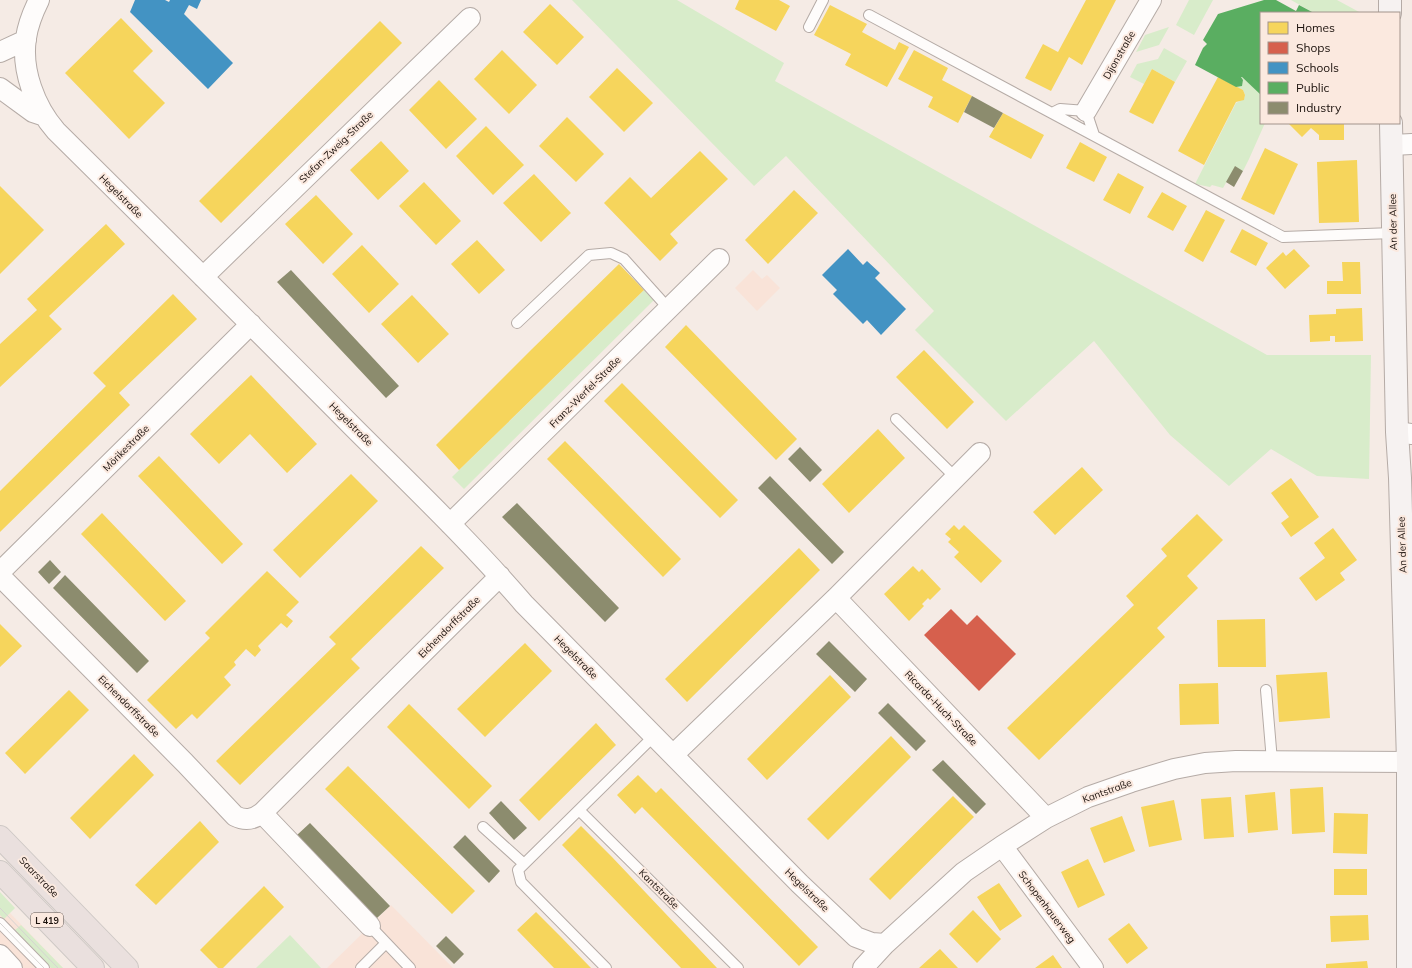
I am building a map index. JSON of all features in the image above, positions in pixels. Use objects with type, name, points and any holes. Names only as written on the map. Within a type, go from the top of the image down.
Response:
[{"type":"highway","name":"Saarstraße","points":[[0,838],[127,968]]},
{"type":"highway","name":"L 419","points":[[0,872],[93,968]]},
{"type":"main road","points":[[1390,0],[1390,12]]},
{"type":"main road","name":"An der Allee","points":[[1392,124],[1402,145],[1393,233],[1405,433],[1400,478],[1410,762],[1408,968]]},
{"type":"street","name":"Hegelstraße","points":[[39,0],[31,18],[26,40],[25,57],[27,72],[36,98],[45,116],[56,131],[450,524],[500,576],[524,604],[800,884],[856,937],[872,943],[885,944]]},
{"type":"street","name":"Dijonstraße","points":[[1086,111],[1151,0]]},
{"type":"street","name":"Stefan-Zweig-Straße","points":[[203,276],[470,18]]},
{"type":"street","points":[[0,52],[26,40]]},
{"type":"street","name":"Hegelstraße","points":[[0,88],[33,112],[45,116]]},
{"type":"street","name":"Franz-Werfel-Straße","points":[[450,524],[720,259]]},
{"type":"street","name":"Mörikestraße","points":[[0,572],[251,324]]},
{"type":"street","points":[[673,755],[836,598],[980,453]]},
{"type":"street","name":"Eichendorffstraße","points":[[0,576],[186,763],[235,816],[248,820],[256,818],[262,813],[500,576]]},
{"type":"street","name":"Ricarda-Huch-Straße","points":[[836,598],[1046,818]]},
{"type":"street","name":"Kantstraße","points":[[863,968],[885,944],[964,872],[1046,818],[1088,797],[1130,782],[1174,769],[1205,763],[1236,761],[1410,762]]},
{"type":"street","points":[[262,813],[370,926]]},
{"type":"street","name":"Schopenhauerweg","points":[[1002,846],[1093,968]]},
{"type":"street","points":[[0,955],[12,968]]},
{"type":"lane","points":[[809,27],[823,0]]},
{"type":"lane","points":[[869,15],[1283,237],[1393,233]]},
{"type":"lane","points":[[1052,113],[1060,110],[1086,111],[1094,135]]},
{"type":"lane","points":[[517,323],[589,255],[611,253],[624,260],[669,308]]},
{"type":"lane","points":[[896,419],[956,478]]},
{"type":"lane","points":[[1266,690],[1272,761]]},
{"type":"lane","points":[[606,968],[521,882],[518,870],[654,736]]},
{"type":"lane","name":"Kantstraße","points":[[579,810],[738,968]]},
{"type":"lane","points":[[483,826],[524,864]]},
{"type":"lane","points":[[0,923],[44,968]]},
{"type":"lane","points":[[370,926],[410,968]]},
{"type":"lane","points":[[361,968],[386,943]]},
{"type":"shaded area","points":[[753,270],[762,279],[767,275],[780,288],[757,311],[735,288]]},
{"type":"shaded area","points":[[0,903],[10,913],[63,968],[0,968]]},
{"type":"shaded area","points":[[391,905],[453,968],[327,968],[370,926]]},
{"type":"green space","points":[[572,0],[677,0],[784,63],[775,81],[1267,355],[1371,355],[1369,479],[1317,476],[1271,449],[1229,486],[1170,435],[1094,341],[1006,421],[915,330],[934,311],[786,156],[754,186]]},
{"type":"green space","points":[[1189,0],[1213,0],[1194,35],[1176,25]]},
{"type":"green space","points":[[1291,0],[1337,0],[1359,12],[1312,12]]},
{"type":"green space","points":[[1169,27],[1159,45],[1136,52],[1145,35]]},
{"type":"green space","points":[[1164,48],[1187,61],[1175,82],[1152,69],[1144,84],[1130,77],[1137,64],[1158,59]]},
{"type":"green space","points":[[1241,77],[1260,93],[1260,124],[1265,124],[1249,159],[1243,171],[1235,167],[1223,188],[1212,185],[1210,187],[1195,184],[1236,103],[1244,99],[1245,95],[1243,90],[1236,87],[1242,85],[1243,80]]},
{"type":"green space","points":[[644,290],[654,300],[464,489],[452,477]]},
{"type":"green space","points":[[0,892],[15,908],[4,919],[0,915]]},
{"type":"green space","points":[[21,925],[63,968],[51,968],[15,930]]},
{"type":"green space","points":[[290,935],[321,968],[256,968]]},
{"type":"building: Homes","points":[[739,0],[779,0],[790,6],[776,31],[735,9]]},
{"type":"building: Homes","points":[[1086,0],[1116,0],[1082,65],[1069,57],[1051,91],[1025,78],[1043,44],[1058,52]]},
{"type":"building: Homes","points":[[550,4],[584,37],[557,65],[523,32]]},
{"type":"building: Homes","points":[[830,5],[867,24],[862,32],[895,50],[899,42],[909,47],[887,87],[845,65],[851,54],[814,35]]},
{"type":"building: Homes","points":[[121,18],[153,51],[133,71],[165,103],[129,139],[65,73]]},
{"type":"building: Homes","points":[[380,21],[402,43],[221,223],[199,201]]},
{"type":"building: Homes","points":[[502,50],[537,85],[509,114],[474,79]]},
{"type":"building: Homes","points":[[914,50],[948,68],[942,80],[972,96],[958,123],[928,107],[933,97],[898,79]]},
{"type":"building: Homes","points":[[617,68],[653,103],[624,132],[589,97]]},
{"type":"building: Homes","points":[[1152,69],[1175,82],[1153,124],[1129,112]]},
{"type":"building: Homes","points":[[1218,77],[1243,90],[1245,95],[1244,100],[1236,102],[1204,165],[1178,151]]},
{"type":"building: Homes","points":[[439,80],[477,119],[446,149],[409,110]]},
{"type":"building: Homes","points":[[1003,113],[1044,135],[1031,159],[989,137]]},
{"type":"building: Homes","points":[[567,117],[604,154],[576,182],[539,146]]},
{"type":"building: Homes","points":[[1289,124],[1344,124],[1344,140],[1319,140],[1319,135],[1311,128],[1302,137]]},
{"type":"building: Homes","points":[[486,126],[524,165],[493,195],[456,156]]},
{"type":"building: Homes","points":[[381,141],[409,171],[378,200],[350,170]]},
{"type":"building: Homes","points":[[1080,142],[1107,157],[1094,182],[1066,168]]},
{"type":"building: Homes","points":[[1265,148],[1298,164],[1274,215],[1241,199]]},
{"type":"building: Homes","points":[[700,151],[728,179],[670,234],[678,243],[660,261],[604,203],[630,177],[651,198]]},
{"type":"building: Homes","points":[[1357,160],[1359,222],[1319,223],[1317,162]]},
{"type":"building: Homes","points":[[1118,173],[1144,187],[1130,214],[1103,200]]},
{"type":"building: Homes","points":[[534,174],[571,213],[541,242],[503,203]]},
{"type":"building: Homes","points":[[424,182],[461,221],[436,245],[399,206]]},
{"type":"building: Homes","points":[[0,186],[44,230],[0,274]]},
{"type":"building: Homes","points":[[794,190],[818,213],[768,264],[745,240]]},
{"type":"building: Homes","points":[[1162,192],[1187,206],[1173,231],[1147,217]]},
{"type":"building: Homes","points":[[316,195],[353,234],[323,264],[285,224]]},
{"type":"building: Homes","points":[[1206,210],[1225,220],[1203,262],[1184,251]]},
{"type":"building: Homes","points":[[106,224],[125,244],[49,316],[62,329],[0,387],[0,344],[37,310],[27,299]]},
{"type":"building: Homes","points":[[1242,229],[1268,243],[1256,266],[1230,252]]},
{"type":"building: Homes","points":[[477,240],[505,270],[479,294],[451,264]]},
{"type":"building: Homes","points":[[362,245],[399,284],[369,313],[332,274]]},
{"type":"building: Homes","points":[[1294,249],[1310,266],[1285,289],[1266,268],[1283,252],[1286,256]]},
{"type":"building: Homes","points":[[1342,262],[1360,262],[1361,294],[1327,294],[1327,281],[1343,281]]},
{"type":"building: Homes","points":[[619,264],[644,290],[459,470],[436,445]]},
{"type":"building: Homes","points":[[173,294],[197,319],[119,393],[130,405],[0,532],[0,491],[106,386],[93,373]]},
{"type":"building: Homes","points":[[412,295],[449,334],[418,363],[381,324]]},
{"type":"building: Homes","points":[[1362,308],[1363,341],[1335,342],[1335,336],[1330,336],[1330,341],[1310,342],[1309,315],[1336,314],[1336,309]]},
{"type":"building: Homes","points":[[686,325],[797,439],[776,460],[665,347]]},
{"type":"building: Homes","points":[[924,350],[974,402],[947,429],[896,377]]},
{"type":"building: Homes","points":[[251,375],[317,444],[287,473],[250,434],[219,464],[190,434]]},
{"type":"building: Homes","points":[[622,383],[738,500],[720,518],[604,401]]},
{"type":"building: Homes","points":[[878,429],[905,458],[849,513],[822,484]]},
{"type":"building: Homes","points":[[565,441],[681,559],[663,577],[547,459]]},
{"type":"building: Homes","points":[[159,456],[243,544],[222,564],[138,476]]},
{"type":"building: Homes","points":[[1082,467],[1103,490],[1055,535],[1033,512]]},
{"type":"building: Homes","points":[[351,474],[378,501],[300,578],[273,550]]},
{"type":"building: Homes","points":[[1291,478],[1319,517],[1291,537],[1281,523],[1289,517],[1271,493]]},
{"type":"building: Homes","points":[[102,513],[186,601],[165,621],[81,534]]},
{"type":"building: Homes","points":[[1197,514],[1223,540],[1187,576],[1198,588],[1157,628],[1165,637],[1039,760],[1007,728],[1134,605],[1126,596],[1167,556],[1161,549]]},
{"type":"building: Homes","points":[[954,525],[959,530],[964,525],[1002,561],[981,583],[954,557],[959,552],[948,542],[951,539],[945,534]]},
{"type":"building: Homes","points":[[1333,528],[1357,560],[1340,573],[1345,580],[1316,601],[1299,578],[1325,558],[1314,543]]},
{"type":"building: Homes","points":[[421,546],[444,568],[351,659],[360,668],[240,785],[216,761],[336,644],[329,637]]},
{"type":"building: Homes","points":[[799,548],[820,570],[687,702],[665,679]]},
{"type":"building: Homes","points":[[913,566],[919,572],[922,569],[941,589],[930,600],[928,598],[922,604],[924,606],[909,621],[884,594]]},
{"type":"building: Homes","points":[[267,571],[299,602],[286,615],[293,621],[287,628],[281,623],[258,646],[261,650],[255,657],[246,649],[234,662],[236,665],[224,677],[231,685],[197,719],[192,714],[176,729],[147,700],[210,638],[205,633]]},
{"type":"building: Homes","points":[[1265,619],[1266,667],[1218,667],[1217,620]]},
{"type":"building: Homes","points":[[0,624],[22,646],[0,667]]},
{"type":"building: Homes","points":[[525,643],[552,671],[485,737],[457,709]]},
{"type":"building: Homes","points":[[1327,672],[1330,718],[1279,722],[1276,675]]},
{"type":"building: Homes","points":[[830,675],[851,697],[767,780],[747,759]]},
{"type":"building: Homes","points":[[1218,683],[1219,724],[1180,725],[1179,684]]},
{"type":"building: Homes","points":[[69,690],[89,710],[25,774],[5,753]]},
{"type":"building: Homes","points":[[409,704],[492,786],[469,809],[387,727]]},
{"type":"building: Homes","points":[[596,723],[616,745],[539,821],[519,800]]},
{"type":"building: Homes","points":[[891,736],[911,757],[828,840],[807,819]]},
{"type":"building: Homes","points":[[134,754],[154,775],[90,839],[70,818]]},
{"type":"building: Homes","points":[[348,766],[475,891],[452,914],[325,789]]},
{"type":"building: Homes","points":[[638,775],[656,793],[661,788],[818,947],[799,966],[642,807],[635,814],[617,795]]},
{"type":"building: Homes","points":[[1323,787],[1325,832],[1292,834],[1290,789]]},
{"type":"building: Homes","points":[[1275,792],[1278,830],[1248,833],[1245,795]]},
{"type":"building: Homes","points":[[953,796],[974,817],[890,900],[869,879]]},
{"type":"building: Homes","points":[[1231,797],[1234,837],[1204,839],[1201,799]]},
{"type":"building: Homes","points":[[1174,800],[1182,840],[1149,847],[1141,807]]},
{"type":"building: Homes","points":[[1334,813],[1368,814],[1367,854],[1333,853]]},
{"type":"building: Homes","points":[[1122,816],[1135,851],[1104,863],[1090,828]]},
{"type":"building: Homes","points":[[200,821],[219,842],[156,905],[135,885]]},
{"type":"building: Homes","points":[[581,826],[717,968],[681,968],[562,845]]},
{"type":"building: Homes","points":[[1088,859],[1105,895],[1078,908],[1061,872]]},
{"type":"building: Homes","points":[[1334,869],[1367,869],[1367,895],[1334,895]]},
{"type":"building: Homes","points":[[999,883],[1022,916],[1000,931],[977,897]]},
{"type":"building: Homes","points":[[264,886],[284,907],[223,968],[218,968],[200,950]]},
{"type":"building: Homes","points":[[973,910],[1001,939],[977,963],[949,934]]},
{"type":"building: Homes","points":[[536,912],[591,968],[554,968],[517,930]]},
{"type":"building: Homes","points":[[1368,915],[1369,940],[1331,942],[1330,916]]},
{"type":"building: Homes","points":[[1129,923],[1148,948],[1127,964],[1108,939]]},
{"type":"building: Homes","points":[[940,949],[958,968],[919,968]]},
{"type":"building: Homes","points":[[1053,955],[1062,968],[1035,968]]},
{"type":"building: Homes","points":[[1367,961],[1368,968],[1326,968],[1326,964]]},
{"type":"building: Shops","points":[[951,609],[967,625],[977,615],[1016,654],[979,691],[924,635]]},
{"type":"building: Schools","points":[[135,0],[165,0],[169,2],[170,0],[201,0],[197,9],[189,5],[184,14],[233,63],[208,89],[130,12]]},
{"type":"building: Schools","points":[[848,249],[863,265],[867,261],[880,273],[875,278],[906,309],[881,335],[867,320],[863,324],[833,294],[837,290],[822,275]]},
{"type":"building: Public","points":[[1264,0],[1276,0],[1296,11],[1299,5],[1312,12],[1260,12],[1260,94],[1242,77],[1242,86],[1236,87],[1195,65],[1203,48],[1207,44],[1203,40],[1218,14]]},
{"type":"building: Industry","points":[[972,96],[1003,113],[994,128],[964,112]]},
{"type":"building: Industry","points":[[1235,166],[1243,171],[1234,187],[1226,182]]},
{"type":"building: Industry","points":[[291,270],[399,386],[386,398],[277,282]]},
{"type":"building: Industry","points":[[800,447],[822,470],[810,482],[788,459]]},
{"type":"building: Industry","points":[[770,476],[844,552],[832,564],[758,488]]},
{"type":"building: Industry","points":[[517,503],[619,608],[605,622],[502,517]]},
{"type":"building: Industry","points":[[50,560],[61,572],[49,584],[38,572]]},
{"type":"building: Industry","points":[[65,575],[149,661],[137,673],[53,588]]},
{"type":"building: Industry","points":[[829,641],[867,679],[855,692],[816,654]]},
{"type":"building: Industry","points":[[888,703],[926,741],[916,751],[878,713]]},
{"type":"building: Industry","points":[[943,760],[986,804],[976,814],[932,770]]},
{"type":"building: Industry","points":[[501,801],[527,828],[514,840],[489,813]]},
{"type":"building: Industry","points":[[310,823],[390,906],[377,918],[297,835]]},
{"type":"building: Industry","points":[[465,835],[500,871],[489,883],[453,847]]},
{"type":"building: Industry","points":[[446,936],[464,954],[454,964],[436,946]]},
{"type":"tram line","points":[[0,908],[58,968]]},
{"type":"tram line","points":[[0,923],[44,968]]}]
